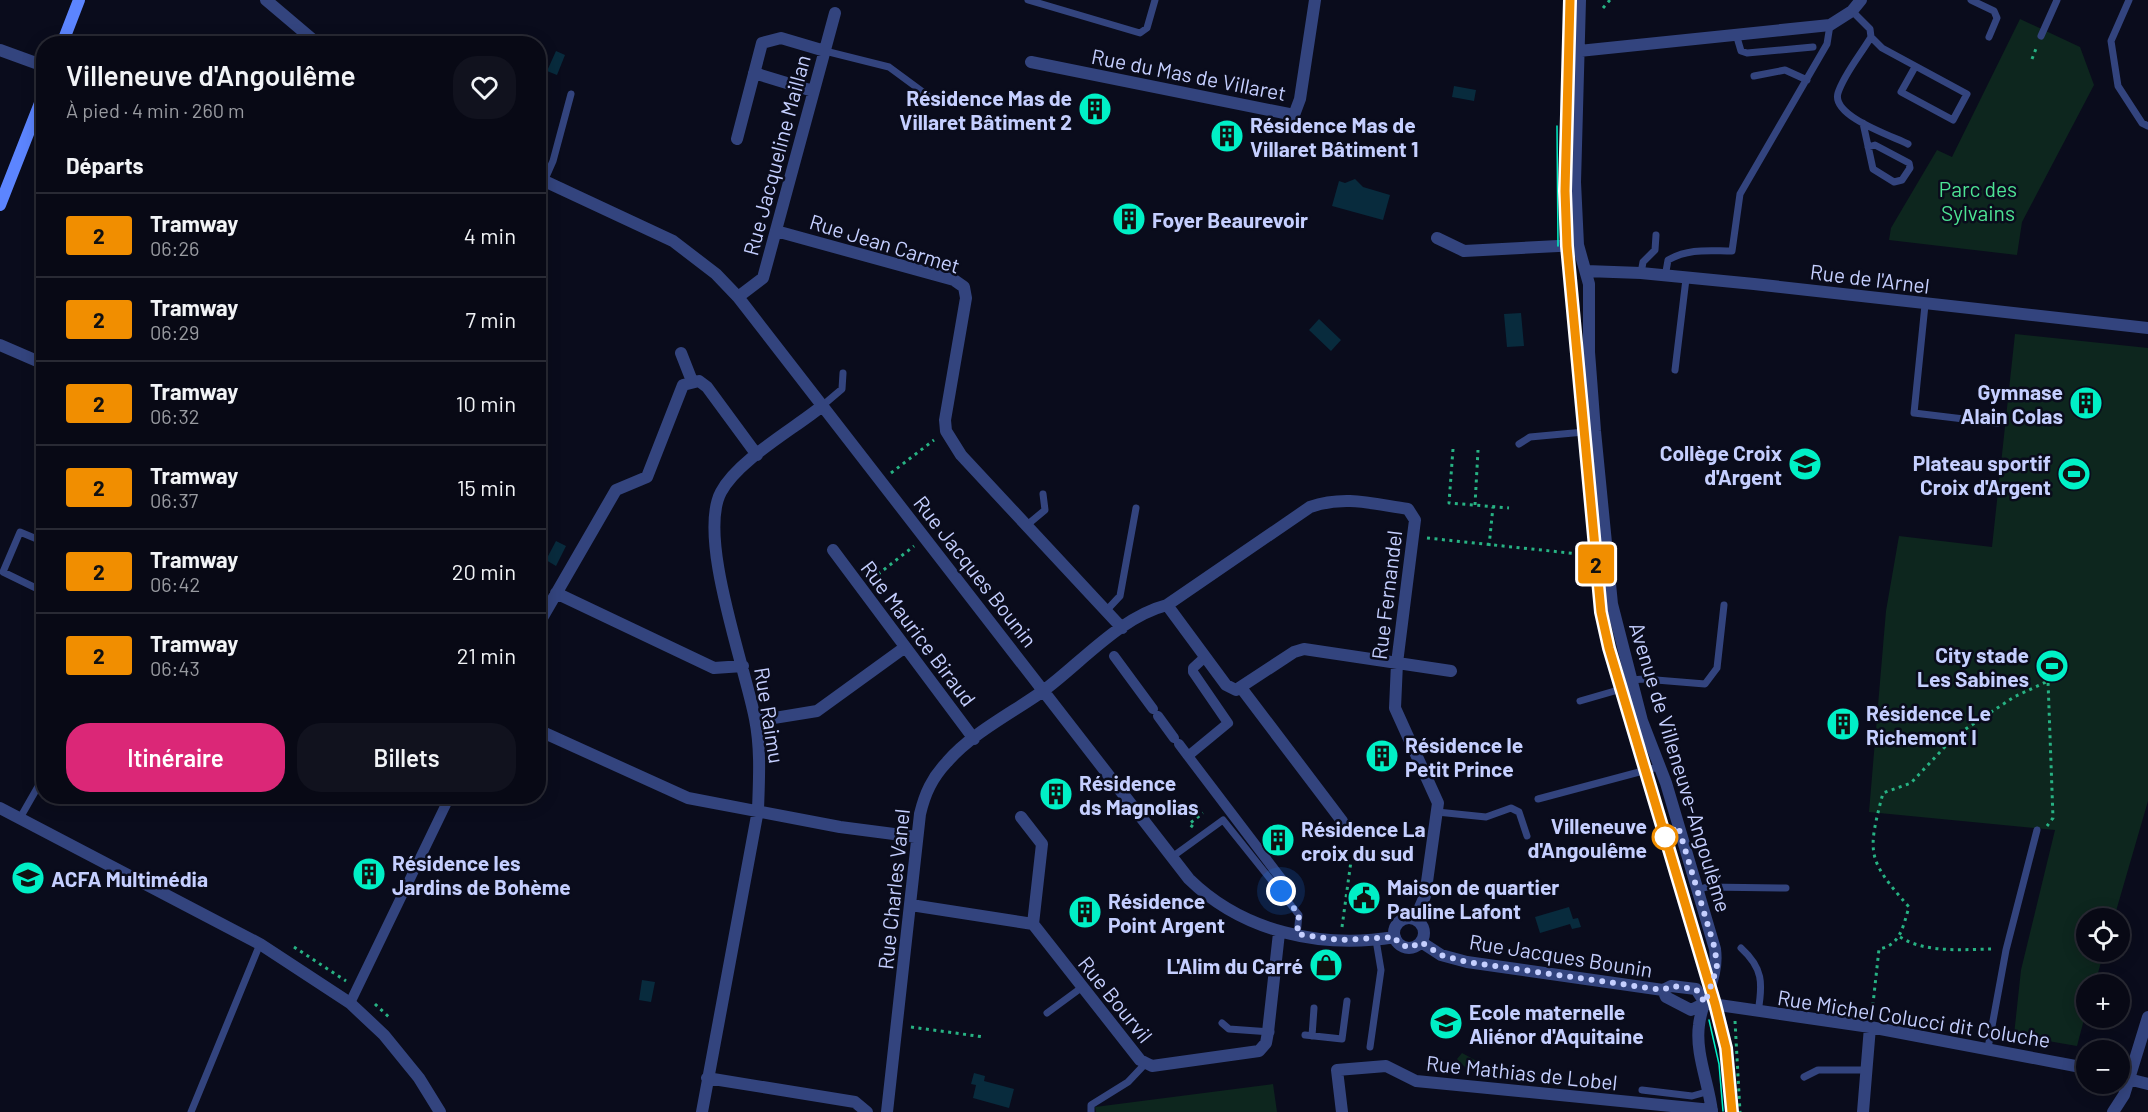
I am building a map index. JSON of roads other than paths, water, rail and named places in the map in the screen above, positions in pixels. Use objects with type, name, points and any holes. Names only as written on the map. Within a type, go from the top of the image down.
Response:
[{"type":"main road","points":[[65,36],[79,0]]},
{"type":"main road","points":[[0,205],[36,113]]},
{"type":"street","points":[[266,0],[309,36]]},
{"type":"street","name":"Rue du Mas de Villaret","points":[[1031,62],[1294,115],[1300,99],[1315,0]]},
{"type":"street","name":"Avenue de Villeneuve-Angoulème","points":[[1580,0],[1575,182],[1578,245],[1589,284],[1589,352],[1612,604],[1631,683],[1658,767],[1666,783],[1716,954],[1717,968],[1699,1025],[1700,1045],[1712,1111]]},
{"type":"street","points":[[1579,51],[1830,25],[1852,11],[1861,0]]},
{"type":"street","name":"Rue Jacqueline Maillan","points":[[738,297],[763,278],[835,13]]},
{"type":"street","points":[[736,139],[762,43],[781,38],[825,51]]},
{"type":"street","points":[[0,50],[36,63]]},
{"type":"street","points":[[754,73],[813,91]]},
{"type":"street","name":"Rue Jacques Bounin","points":[[546,182],[673,241],[716,274],[738,297],[1189,879],[1221,907],[1279,933],[1340,940],[1376,940],[1395,937],[1398,943],[1410,948],[1421,942],[1441,955],[1467,962],[1663,990],[1671,986],[1696,989],[1705,1003],[1735,1014]]},
{"type":"street","name":"Rue Jean Carmet","points":[[776,231],[954,280],[964,287],[966,298],[946,404],[947,432],[961,455],[1028,525]]},
{"type":"street","points":[[1437,238],[1464,251],[1578,245]]},
{"type":"street","name":"Rue de l'Arnel","points":[[1586,271],[1641,273],[2148,328]]},
{"type":"street","points":[[0,345],[36,361]]},
{"type":"street","points":[[681,354],[692,381]]},
{"type":"street","points":[[546,611],[615,490],[647,477],[683,384],[699,381],[707,387],[757,455]]},
{"type":"street","name":"Rue Raimu","points":[[702,1112],[758,810],[760,762],[756,721],[717,568],[714,540],[721,493],[757,455],[822,406]]},
{"type":"street","name":"Rue Fernandel","points":[[1044,690],[1122,628],[1152,609],[1167,605],[1311,507],[1341,499],[1408,509],[1415,520],[1397,663],[1395,713],[1435,795],[1437,812],[1425,896],[1415,919]]},
{"type":"street","points":[[1028,525],[1122,628]]},
{"type":"street","name":"Rue Maurice Biraud","points":[[833,550],[974,739]]},
{"type":"street","points":[[556,593],[714,668],[743,666]]},
{"type":"street","points":[[1167,605],[1226,685],[1236,690],[1294,652],[1304,649],[1450,670]]},
{"type":"street","points":[[756,721],[817,711],[904,648]]},
{"type":"street","points":[[1114,656],[1289,889]]},
{"type":"street","points":[[1188,756],[1228,723],[1193,672],[1193,668],[1204,657]]},
{"type":"street","points":[[1242,688],[1342,821]]},
{"type":"street","name":"Rue Charles Vanel","points":[[887,1112],[917,837],[925,794],[933,778],[948,760],[1044,690]]},
{"type":"street","points":[[546,734],[679,795],[840,827],[917,837]]},
{"type":"street","points":[[350,1003],[446,804]]},
{"type":"street","points":[[0,808],[127,872],[260,944],[350,1003],[384,1035],[419,1078],[440,1112]]},
{"type":"street","points":[[911,905],[1033,924],[1042,844],[1022,817]]},
{"type":"street","points":[[1395,937],[1397,924],[1408,918],[1415,919],[1424,929],[1421,942]]},
{"type":"street","name":"Rue Bourvil","points":[[1033,924],[1081,988],[1145,1064],[1163,1065],[1259,1051],[1271,1032],[1279,933]]},
{"type":"street","name":"Rue Jacques Bounin","points":[[1663,990],[1666,997],[1691,1011],[1705,1003]]},
{"type":"street","name":"Rue Michel Colucci dit Coluche","points":[[1735,1014],[1758,1012],[1870,1027],[2076,1066]]},
{"type":"street","points":[[2130,1065],[2148,1017]]},
{"type":"street","points":[[1863,1112],[1870,1027]]},
{"type":"street","name":"Rue Mathias de Lobel","points":[[1342,1112],[1337,1070],[1386,1066],[1416,1081],[1712,1111]]},
{"type":"street","points":[[707,1078],[855,1102],[867,1112]]},
{"type":"street","points":[[2130,1079],[2148,1084]]},
{"type":"street","points":[[2113,1112],[2121,1104],[2123,1094]]},
{"type":"lane","points":[[1028,0],[1027,2],[1140,33],[1147,28],[1155,0]]},
{"type":"lane","points":[[1971,0],[1994,11],[1997,18],[1989,37]]},
{"type":"lane","points":[[2041,36],[2057,0]]},
{"type":"lane","points":[[2129,0],[2111,41],[2118,86],[2142,123],[2148,126]]},
{"type":"lane","points":[[1852,11],[1870,29],[1871,37],[1838,98],[1843,111],[1908,144]]},
{"type":"lane","points":[[1665,277],[1668,260],[1681,252],[1690,250],[1732,251],[1740,194],[1827,44],[1830,25]]},
{"type":"lane","points":[[1736,34],[1740,51],[1747,53],[1813,48]]},
{"type":"lane","points":[[1871,37],[1882,48],[1967,94],[1953,120],[1901,92],[1915,67]]},
{"type":"lane","points":[[825,51],[889,67],[927,95]]},
{"type":"lane","points":[[1754,76],[1785,70],[1807,80]]},
{"type":"lane","points":[[546,168],[571,94]]},
{"type":"lane","points":[[1863,123],[1868,147],[1873,170],[1894,182],[1902,180],[1910,168],[1909,163],[1875,145],[1868,147]]},
{"type":"lane","points":[[1641,273],[1643,262],[1655,250],[1656,235]]},
{"type":"lane","points":[[1675,370],[1686,279]]},
{"type":"lane","points":[[1925,305],[1914,413],[1997,423]]},
{"type":"lane","points":[[822,406],[842,389],[843,373]]},
{"type":"lane","points":[[1519,444],[1530,437],[1595,431]]},
{"type":"lane","points":[[1028,525],[1045,510],[1043,494]]},
{"type":"lane","points":[[1105,612],[1120,596],[1136,508]]},
{"type":"lane","points":[[36,539],[20,532],[3,572],[36,588]]},
{"type":"lane","points":[[1580,701],[1644,679],[1705,684],[1717,668],[1724,605]]},
{"type":"lane","points":[[1538,799],[1658,767]]},
{"type":"lane","points":[[20,818],[36,790]]},
{"type":"lane","points":[[1437,812],[1486,817],[1511,808],[1519,812],[1527,836]]},
{"type":"lane","points":[[1172,857],[1223,820],[1299,915],[1297,934]]},
{"type":"lane","points":[[1988,1048],[1997,988],[2037,830]]},
{"type":"lane","points":[[1697,890],[1707,887],[1786,888]]},
{"type":"lane","points":[[1370,1047],[1381,970],[1376,940]]},
{"type":"lane","points":[[191,1112],[260,944]]},
{"type":"lane","points":[[1741,948],[1755,961],[1758,970],[1762,990],[1758,1012]]},
{"type":"lane","points":[[1047,1013],[1081,988]]},
{"type":"lane","points":[[1314,1008],[1309,1036],[1342,1039],[1345,1035],[1347,1001]]},
{"type":"lane","points":[[1222,1023],[1229,1029],[1271,1032]]},
{"type":"lane","points":[[1091,1112],[1091,1105],[1128,1082],[1145,1064]]},
{"type":"lane","points":[[1804,1077],[1818,1070],[1867,1070]]},
{"type":"lane","points":[[1642,1090],[1692,1096],[1710,1091]]},
{"type":"water","points":[[556,51],[565,55],[557,75],[547,71]]},
{"type":"water","points":[[1454,86],[1476,90],[1474,101],[1452,97]]},
{"type":"water","points":[[1355,179],[1363,187],[1390,195],[1383,220],[1332,206],[1339,181],[1345,183]]},
{"type":"water","points":[[1521,313],[1524,346],[1507,347],[1504,314]]},
{"type":"water","points":[[1319,319],[1341,340],[1331,351],[1309,330]]},
{"type":"water","points":[[556,541],[566,546],[556,566],[546,560]]},
{"type":"water","points":[[1569,907],[1573,919],[1578,918],[1581,927],[1572,929],[1570,924],[1540,933],[1535,917]]},
{"type":"water","points":[[642,980],[655,982],[651,1002],[639,1000]]},
{"type":"water","points":[[974,1073],[985,1076],[984,1081],[1014,1089],[1009,1108],[973,1098],[976,1085],[971,1084]]},
{"type":"tram line","points":[[1570,0],[1565,191],[1567,246],[1601,612],[1609,648],[1715,1004],[1726,1049],[1732,1112]]},
{"type":"tram line","name":"2","points":[[1570,0],[1565,191],[1567,246],[1601,612],[1609,648],[1715,1004],[1726,1048],[1732,1112]]},
{"type":"tram line","points":[[1557,126],[1558,246]]},
{"type":"tram line","points":[[1709,1020],[1719,1064],[1723,1111]]},
{"type":"place","name":"Résidence Mas de Villaret Bâtiment 2","points":[[1095,109]]},
{"type":"place","name":"Résidence Mas de Villaret Bâtiment 1","points":[[1227,136]]},
{"type":"place","name":"Foyer Beaurevoir","points":[[1129,219]]},
{"type":"place","name":"Gymnase Alain Colas","points":[[2086,403]]},
{"type":"place","name":"Collège Croix d'Argent","points":[[1805,464]]},
{"type":"place","name":"Plateau sportif Croix d'Argent","points":[[2074,474]]},
{"type":"place","name":"City stade Les Sabines","points":[[2052,666]]},
{"type":"place","name":"Résidence Le Richemont I","points":[[1843,724]]},
{"type":"place","name":"Résidence le Petit Prince","points":[[1382,756]]},
{"type":"place","name":"Résidence ds Magnolias","points":[[1056,794]]},
{"type":"place","name":"Villeneuve d'Angoulême","points":[[1665,837]]},
{"type":"place","name":"Résidence La croix du sud","points":[[1278,840]]},
{"type":"place","name":"Résidence les Jardins de Bohème","points":[[369,874]]},
{"type":"place","name":"ACFA Multimédia","points":[[28,878]]},
{"type":"place","name":"Maison de quartier Pauline Lafont","points":[[1364,898]]},
{"type":"place","name":"Résidence Point Argent","points":[[1085,912]]},
{"type":"place","name":"L'Alim du Carré","points":[[1326,965]]},
{"type":"place","name":"Ecole maternelle Aliénor d'Aquitaine","points":[[1446,1023]]},
{"type":"park label","name":"Parc des Sylvains","points":[[1978,200]]}]
